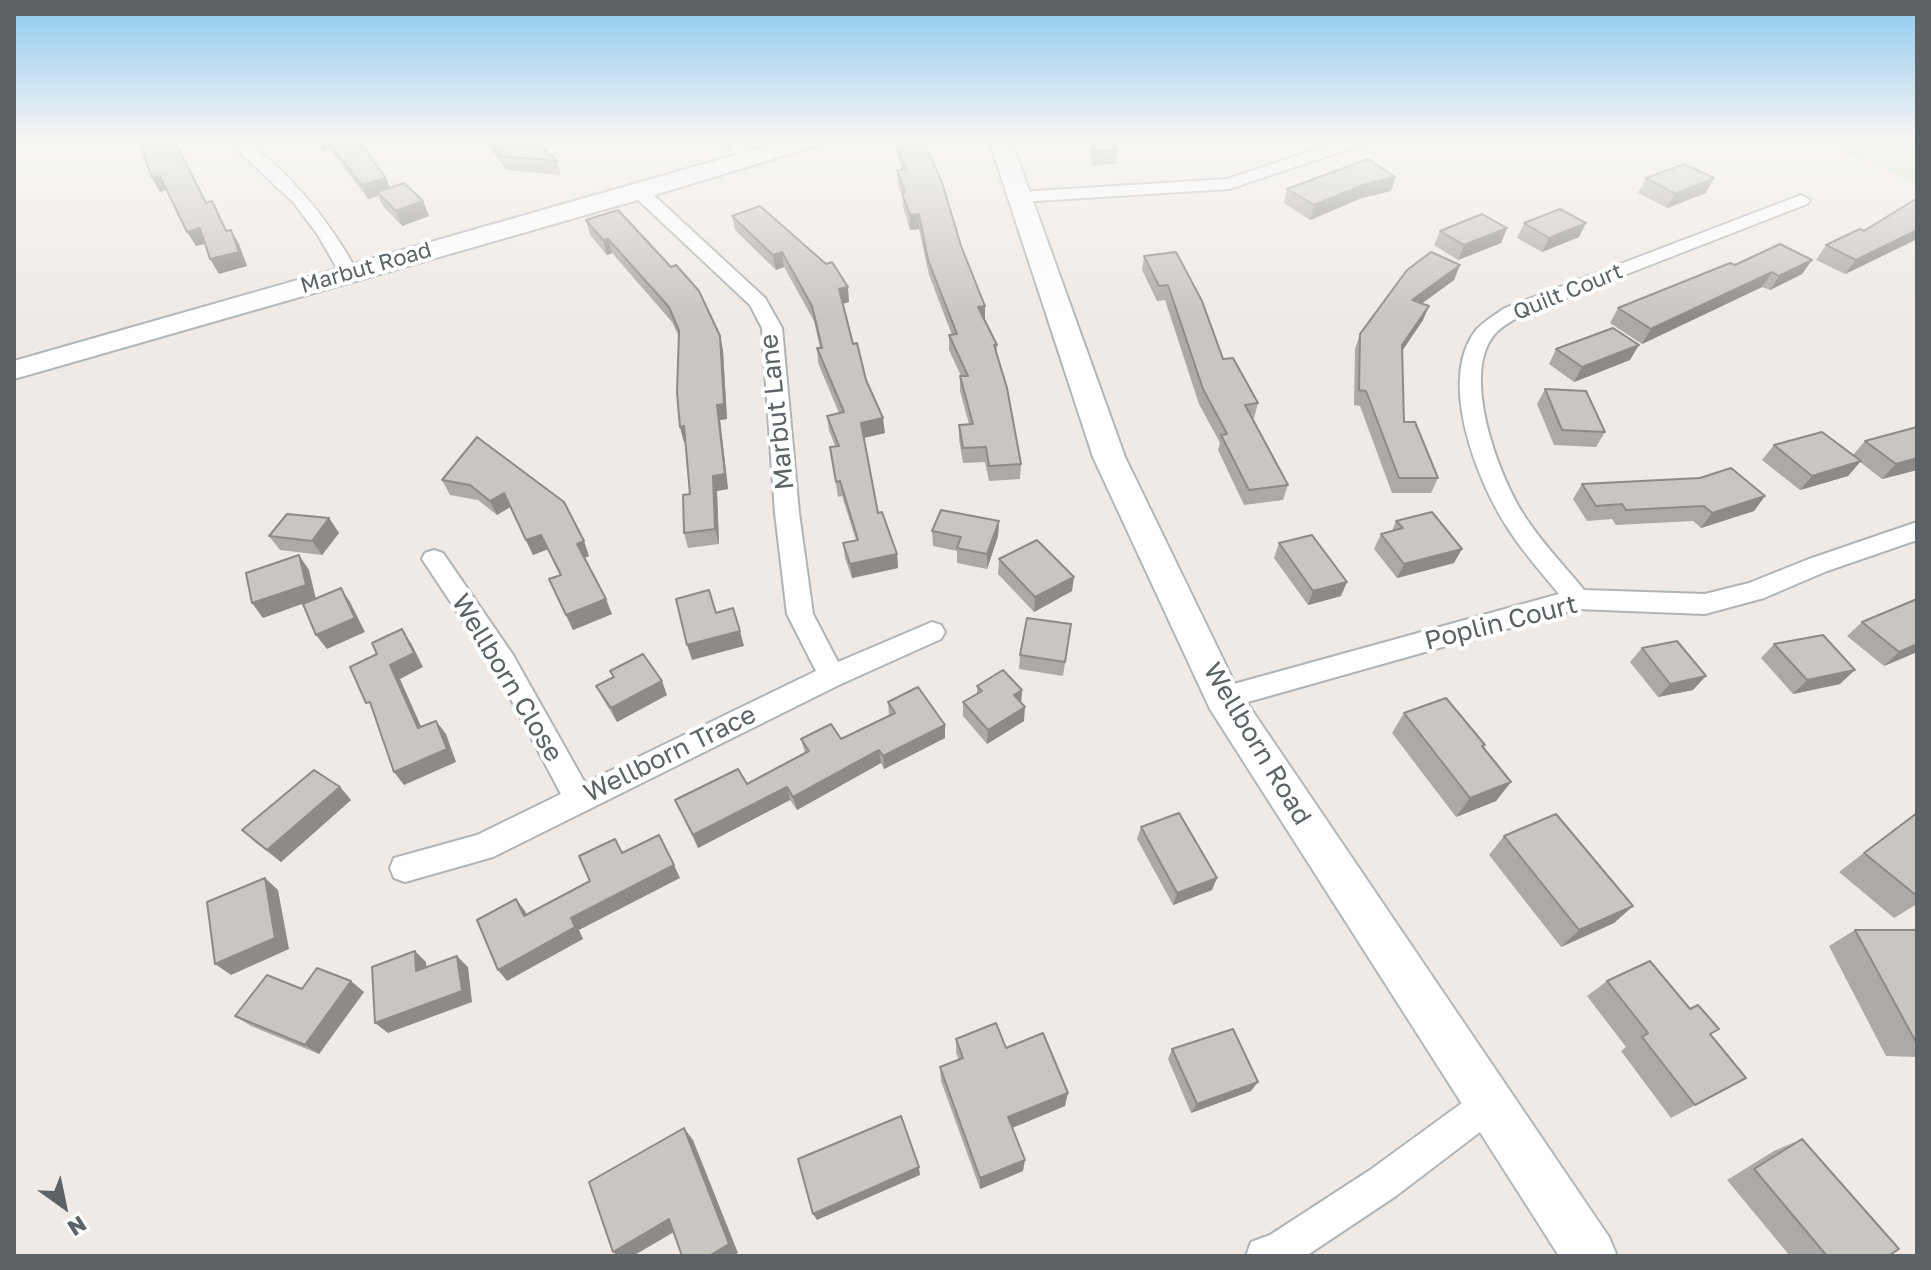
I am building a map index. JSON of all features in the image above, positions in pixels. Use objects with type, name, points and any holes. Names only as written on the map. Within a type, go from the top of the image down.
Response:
[{"type":"street","points":[[302,199],[332,239],[349,273]]},
{"type":"street","name":"Marbut Road","points":[[14,370],[614,199]]},
{"type":"street","name":"Marbut Lane","points":[[648,199],[758,302],[772,328],[787,513],[800,614],[832,676]]},
{"type":"street","name":"Wellborn Road","points":[[1021,199],[1109,457],[1223,698],[1590,1256]]},
{"type":"street","name":"Quilt Court","points":[[1577,599],[1510,512],[1487,463],[1471,399],[1470,364],[1484,333],[1512,312],[1801,200]]},
{"type":"street","name":"Poplin Court","points":[[1223,698],[1577,599],[1705,604],[1755,591],[1818,565],[1917,531]]},
{"type":"street","name":"Wellborn Close","points":[[434,559],[504,662],[578,798]]},
{"type":"street","name":"Wellborn Trace","points":[[405,868],[482,847],[832,676],[932,632]]},
{"type":"street","points":[[1265,1256],[1280,1251],[1383,1183],[1489,1104]]},
{"type":"building","points":[[171,199],[212,201],[226,231],[231,230],[239,252],[210,259],[200,228],[187,232]]},
{"type":"building","points":[[384,199],[423,201],[396,211]]},
{"type":"building","points":[[904,199],[947,199],[961,246],[985,306],[978,307],[997,345],[994,345],[1007,388],[1021,464],[989,466],[986,447],[963,448],[959,425],[973,424],[960,376],[968,376],[949,335],[957,334],[928,260],[919,214],[910,215]]},
{"type":"building","points":[[1304,199],[1328,199],[1314,205]]},
{"type":"building","points":[[1914,200],[1917,202],[1917,230],[1856,260],[1826,245],[1860,229],[1864,231]]},
{"type":"building","points":[[760,206],[826,264],[832,262],[848,287],[839,289],[853,344],[857,343],[866,380],[883,418],[861,423],[878,513],[882,512],[897,554],[850,564],[843,543],[858,540],[840,481],[836,482],[830,447],[839,446],[827,416],[844,412],[817,348],[822,348],[812,306],[782,252],[773,255],[732,216]]},
{"type":"building","points":[[1560,209],[1586,223],[1549,238],[1524,223]]},
{"type":"building","points":[[618,210],[671,267],[676,265],[699,291],[720,336],[724,404],[717,405],[725,474],[713,476],[715,529],[684,533],[683,495],[690,494],[684,426],[680,427],[677,393],[679,331],[669,307],[608,239],[603,240],[586,220]]},
{"type":"building","points":[[1482,214],[1507,228],[1464,245],[1440,231]]},
{"type":"building","points":[[1780,244],[1812,260],[1779,276],[1772,272],[1651,329],[1618,308],[1730,263],[1735,265]]},
{"type":"building","points":[[1176,252],[1202,301],[1223,359],[1233,358],[1258,403],[1245,405],[1288,485],[1249,490],[1221,435],[1227,434],[1203,389],[1168,285],[1159,286],[1144,256]]},
{"type":"building","points":[[1431,252],[1460,265],[1412,300],[1429,306],[1402,345],[1404,422],[1415,422],[1438,478],[1399,478],[1366,391],[1359,390],[1360,334],[1407,270]]},
{"type":"building","points":[[1613,328],[1639,345],[1582,367],[1556,349]]},
{"type":"building","points":[[1545,389],[1586,391],[1605,432],[1562,430]]},
{"type":"building","points":[[1917,427],[1917,458],[1896,464],[1865,441]]},
{"type":"building","points":[[1822,432],[1861,461],[1812,476],[1774,445]]},
{"type":"building","points":[[477,437],[564,502],[584,541],[577,544],[606,599],[566,615],[549,579],[561,575],[541,535],[526,540],[504,493],[490,501],[470,485],[442,480]]},
{"type":"building","points":[[1731,468],[1765,496],[1712,513],[1704,506],[1626,510],[1622,504],[1596,506],[1582,484],[1700,478]]},
{"type":"building","points":[[941,510],[999,521],[987,554],[957,548],[961,537],[932,531]]},
{"type":"building","points":[[1432,512],[1462,549],[1404,564],[1381,534],[1403,528],[1396,521]]},
{"type":"building","points":[[287,514],[329,518],[312,541],[269,536]]},
{"type":"building","points":[[1312,535],[1347,582],[1313,591],[1279,543]]},
{"type":"building","points":[[1037,540],[1074,577],[1035,597],[999,559]]},
{"type":"building","points":[[299,555],[306,585],[252,603],[246,573]]},
{"type":"building","points":[[341,588],[355,618],[316,635],[303,604]]},
{"type":"building","points":[[709,590],[716,613],[733,608],[740,631],[687,645],[676,599]]},
{"type":"building","points":[[1917,599],[1917,644],[1899,652],[1862,622]]},
{"type":"building","points":[[1027,618],[1071,624],[1065,662],[1020,655]]},
{"type":"building","points":[[402,629],[414,653],[390,665],[418,728],[436,721],[447,749],[394,772],[370,702],[366,703],[350,667],[377,654],[372,643]]},
{"type":"building","points":[[1823,635],[1855,670],[1807,680],[1774,644]]},
{"type":"building","points":[[1677,641],[1706,676],[1670,684],[1642,648]]},
{"type":"building","points":[[643,654],[662,681],[611,708],[596,686],[614,677],[610,671]]},
{"type":"building","points":[[1003,670],[1022,690],[1014,695],[1025,707],[988,730],[963,702],[982,691],[977,686]]},
{"type":"building","points":[[918,687],[945,725],[883,756],[879,750],[793,797],[787,787],[693,835],[675,800],[738,769],[747,784],[809,751],[801,739],[831,724],[841,739],[895,713],[888,702]]},
{"type":"building","points":[[1446,698],[1511,782],[1470,798],[1404,713]]},
{"type":"building","points":[[314,770],[340,787],[267,850],[242,830]]},
{"type":"building","points":[[1179,813],[1217,878],[1177,893],[1141,827]]},
{"type":"building","points":[[1917,813],[1917,896],[1864,853]]},
{"type":"building","points":[[1556,814],[1633,906],[1579,930],[1504,836]]},
{"type":"building","points":[[659,835],[674,865],[571,918],[575,927],[498,970],[477,920],[516,899],[524,916],[590,881],[579,856],[615,839],[622,853]]},
{"type":"building","points":[[265,878],[275,938],[215,964],[207,902]]},
{"type":"building","points":[[1855,930],[1915,930],[1917,933],[1917,1042],[1916,1042]]},
{"type":"building","points":[[415,951],[416,971],[457,956],[462,991],[375,1023],[372,967]]},
{"type":"building","points":[[1650,961],[1690,1009],[1698,1005],[1719,1029],[1710,1034],[1746,1078],[1695,1105],[1642,1037],[1648,1033],[1607,981]]},
{"type":"building","points":[[317,968],[351,981],[305,1045],[235,1016],[267,975],[302,989]]},
{"type":"building","points":[[996,1023],[1006,1048],[1043,1033],[1068,1093],[1008,1117],[1025,1160],[980,1178],[940,1067],[963,1058],[956,1039]]},
{"type":"building","points":[[1233,1029],[1258,1082],[1197,1104],[1172,1049]]},
{"type":"building","points":[[901,1116],[919,1167],[813,1214],[798,1159]]},
{"type":"building","points":[[684,1128],[729,1244],[709,1256],[682,1256],[669,1219],[613,1252],[589,1182]]},
{"type":"building","points":[[1802,1139],[1899,1249],[1888,1256],[1827,1256],[1754,1169]]}]
